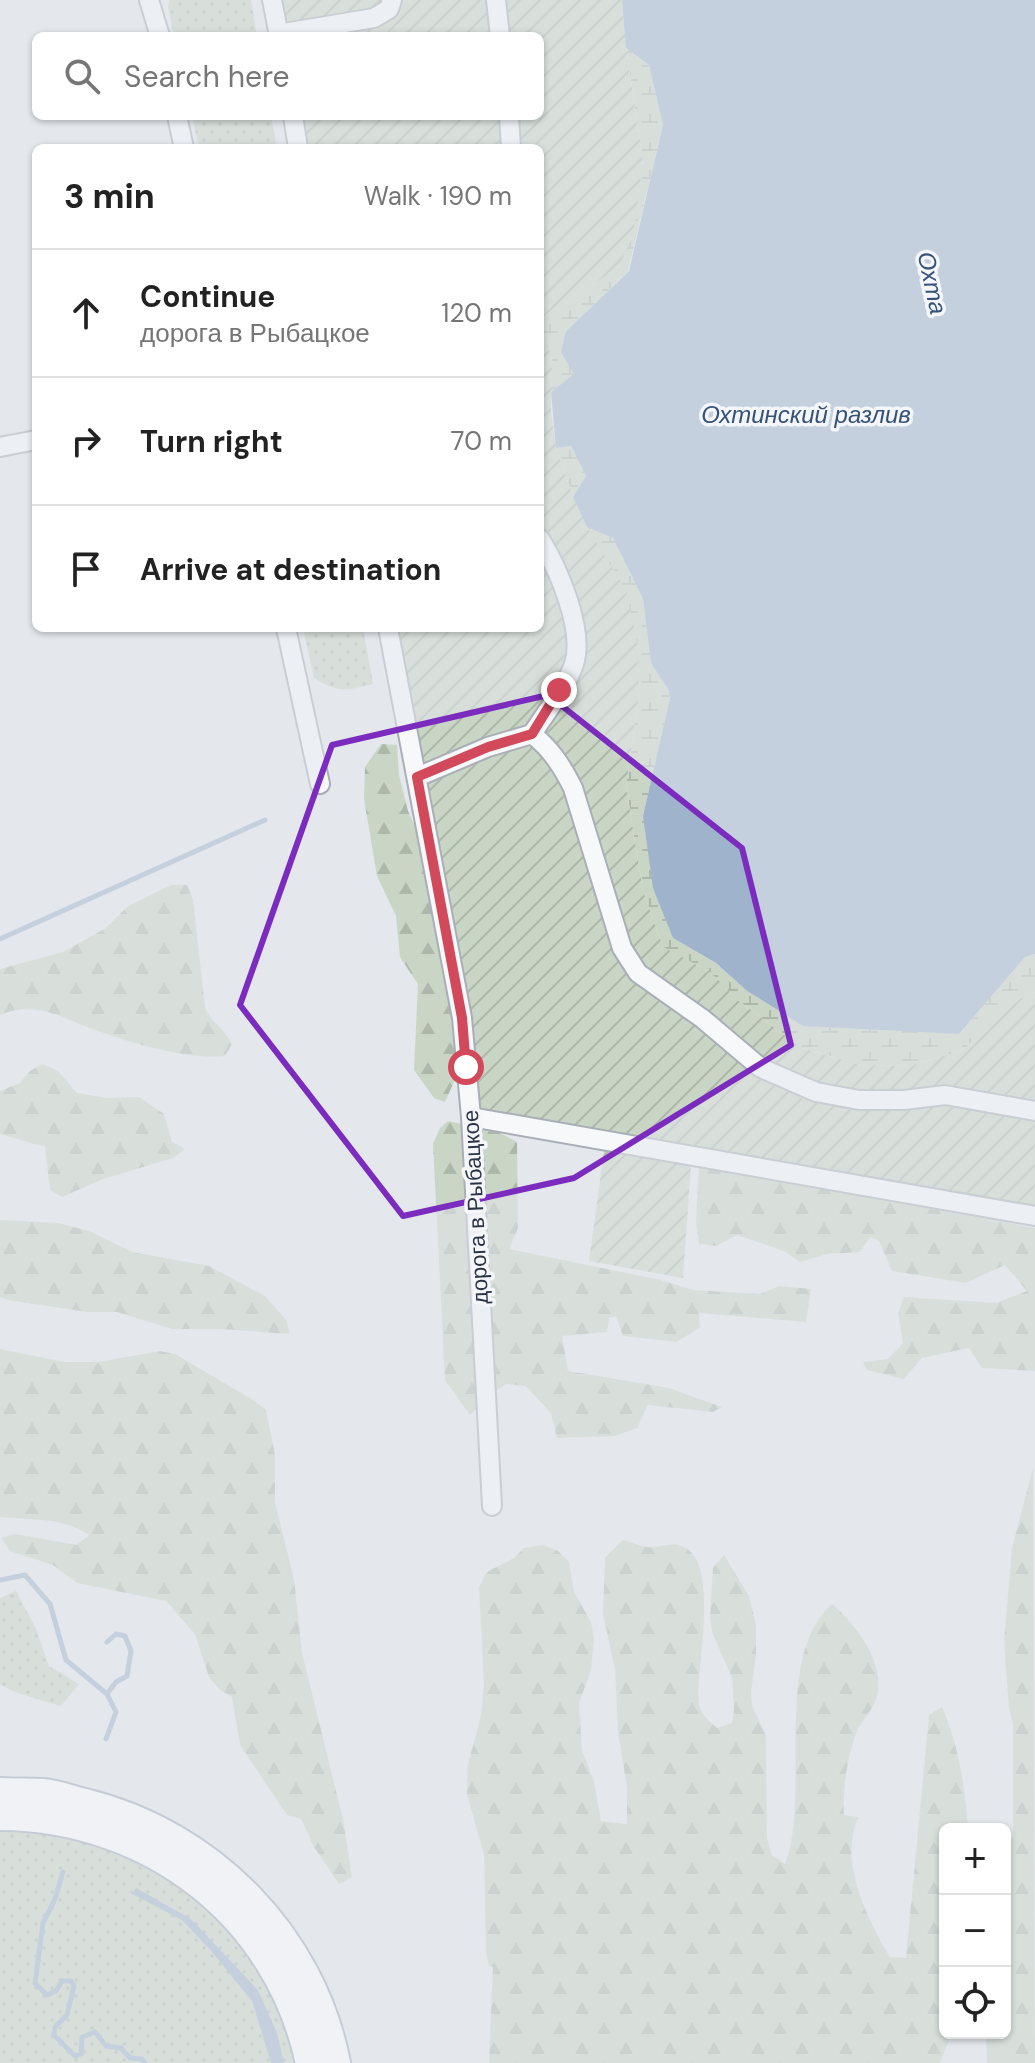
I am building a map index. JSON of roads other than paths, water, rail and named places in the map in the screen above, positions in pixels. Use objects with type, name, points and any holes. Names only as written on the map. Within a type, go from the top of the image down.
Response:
[{"type":"main road","points":[[0,1793],[46,1794],[102,1808],[152,1826],[205,1858],[239,1888],[279,1932],[306,1977],[335,2063]]},
{"type":"main road","points":[[0,1815],[29,1815],[76,1822],[133,1842],[176,1865],[218,1897],[257,1939],[284,1982],[306,2040],[311,2063]]},
{"type":"street","points":[[149,0],[159,32]]},
{"type":"street","points":[[272,0],[278,32]]},
{"type":"street","points":[[296,32],[374,18],[389,9],[392,0]]},
{"type":"street","points":[[496,0],[500,32]]},
{"type":"street","points":[[178,120],[183,144]]},
{"type":"street","points":[[294,120],[297,144]]},
{"type":"street","points":[[509,120],[511,144]]},
{"type":"street","points":[[0,447],[32,441]]},
{"type":"street","points":[[417,777],[488,747],[532,734],[573,668],[577,652],[575,629],[554,562],[544,546]]},
{"type":"street","points":[[287,632],[320,784]]},
{"type":"street","name":"дорога в Рыбацкое","points":[[389,632],[462,1018],[471,1117],[492,1506]]},
{"type":"street","points":[[532,734],[547,745],[562,765],[573,788],[622,948],[638,973],[703,1019],[761,1068],[816,1092],[859,1100],[904,1100],[945,1095],[1035,1111]]},
{"type":"street","points":[[471,1117],[1035,1216]]},
{"type":"water","name":"Охтинский разлив","points":[[622,0],[1035,0],[1035,954],[1025,957],[959,1034],[803,1026],[746,990],[716,963],[673,938],[653,888],[643,816],[671,694],[651,663],[643,599],[613,538],[587,527],[573,497],[586,476],[571,446],[556,448],[551,392],[574,374],[561,352],[566,331],[629,271],[663,125],[649,65],[626,48]]},
{"type":"water","points":[[136,1888],[191,1919],[258,1990],[277,2033],[284,2063],[271,2063],[252,2001],[213,1953],[182,1920],[132,1894]]},
{"type":"waterway","points":[[0,939],[265,820]]},
{"type":"waterway","points":[[0,1580],[25,1575],[50,1604],[66,1660],[107,1694],[116,1712],[106,1739]]},
{"type":"waterway","points":[[107,1642],[116,1634],[125,1636],[131,1651],[127,1676],[116,1682],[107,1694]]},
{"type":"waterway","points":[[63,1872],[55,1899],[43,1923],[35,1983],[47,1995],[56,1991],[62,1981],[71,1981],[74,1986],[67,2015],[55,2027],[54,2035],[75,2056],[81,2054],[82,2037],[95,2032],[106,2046],[121,2048],[130,2058],[142,2059],[145,2063]]},
{"type":"water label","name":"Охта","points":[[932,283]]}]
